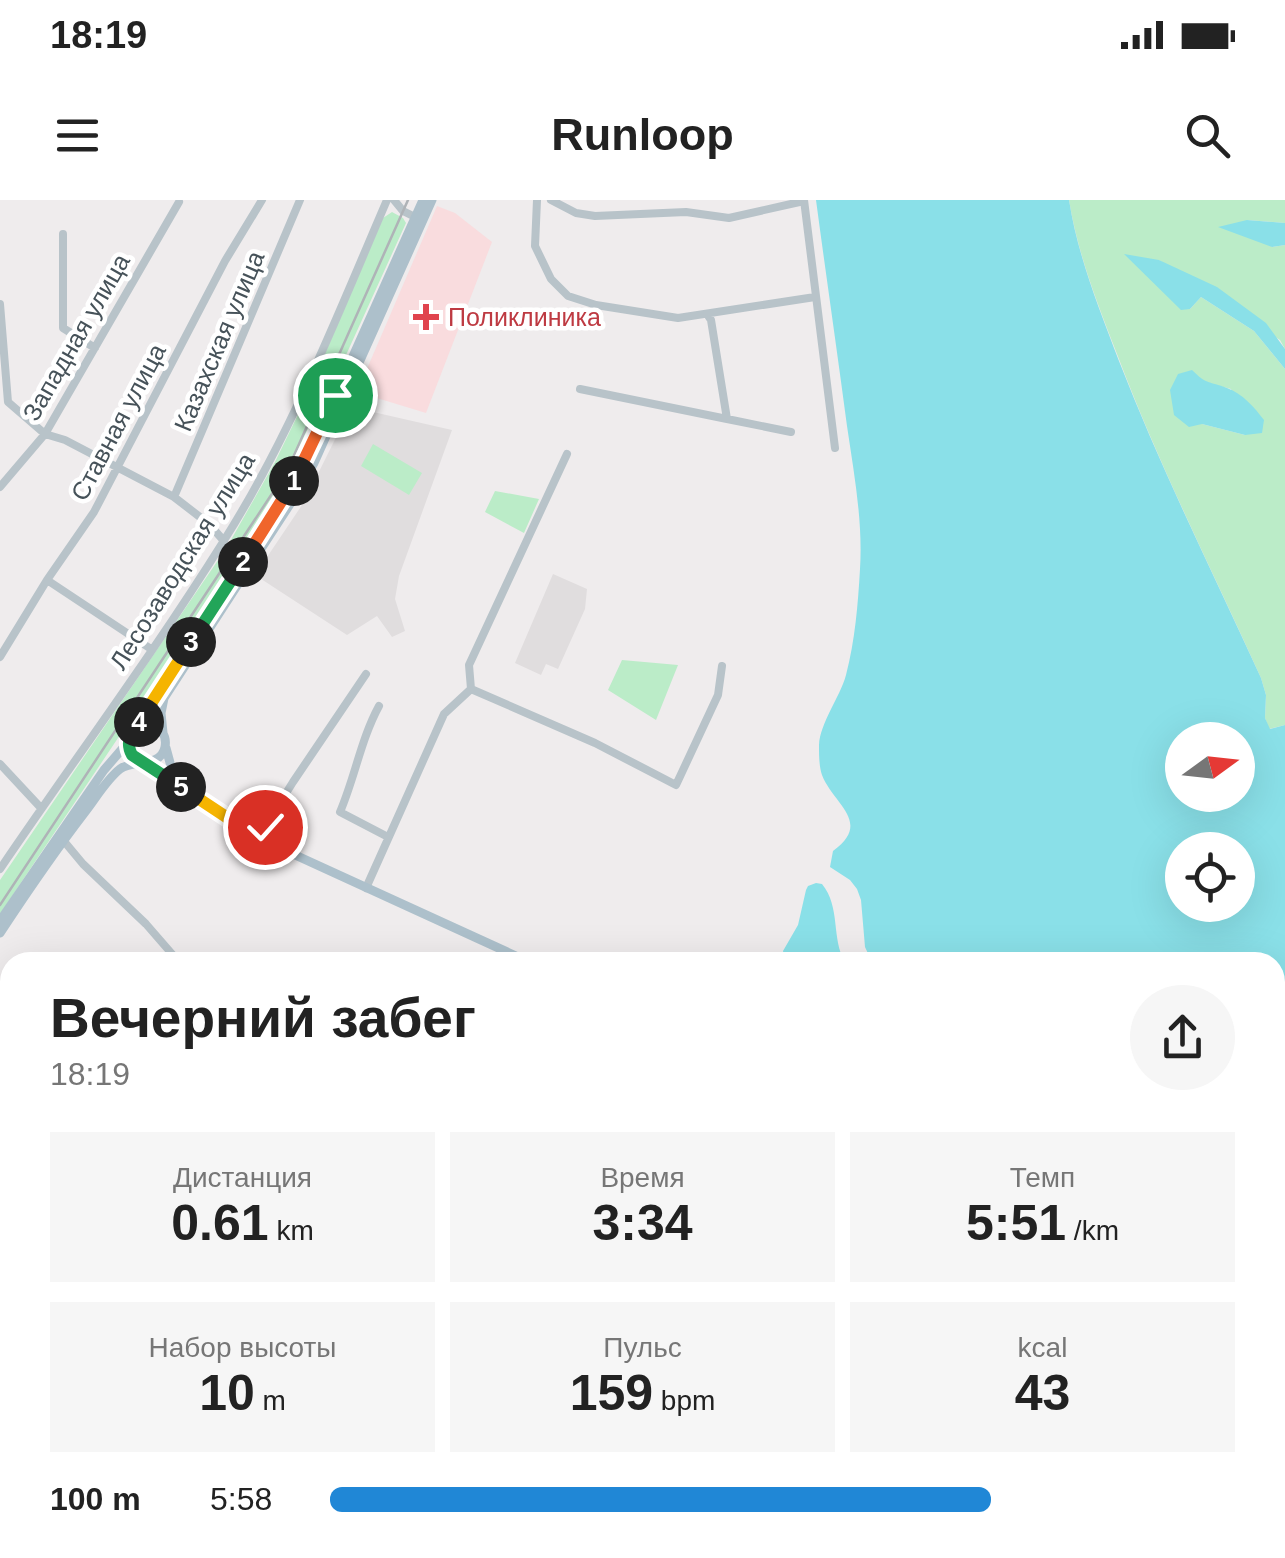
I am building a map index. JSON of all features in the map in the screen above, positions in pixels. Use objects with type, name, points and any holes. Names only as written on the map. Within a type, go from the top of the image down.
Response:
[{"type":"main road","name":"Лесозаводская улица","points":[[0,921],[131,734],[294,482],[423,200]]},
{"type":"main road","points":[[0,933],[112,776],[128,764],[160,757],[165,748],[161,713],[164,698],[314,462],[432,200]]},
{"type":"main road","points":[[178,785],[158,730],[140,727],[131,734],[130,751],[135,758],[258,838],[507,952]]},
{"type":"street","name":"Ставная улица","points":[[0,657],[94,512],[225,261],[262,200]]},
{"type":"street","name":"Казахская улица","points":[[174,497],[300,200]]},
{"type":"street","points":[[390,200],[415,217]]},
{"type":"street","name":"Лесозаводская улица","points":[[0,868],[224,541],[303,394],[390,200]]},
{"type":"street","points":[[537,200],[535,246],[551,279],[568,296],[596,305],[678,318],[815,298]]},
{"type":"street","points":[[551,200],[576,213],[594,216],[686,212],[729,218],[804,200],[834,448]]},
{"type":"street","points":[[686,212],[688,200]]},
{"type":"street","name":"Западная улица","points":[[0,486],[46,434],[178,202]]},
{"type":"street","points":[[63,234],[63,328],[95,348]]},
{"type":"street","points":[[0,304],[8,402],[46,434],[65,440],[174,497],[224,541]]},
{"type":"street","points":[[706,314],[711,320],[727,420]]},
{"type":"street","points":[[580,388],[791,432]]},
{"type":"street","points":[[366,888],[444,714],[471,689],[470,666],[475,652],[567,454]]},
{"type":"street","points":[[47,580],[151,649]]},
{"type":"street","points":[[471,689],[594,743],[676,786],[718,695],[722,666]]},
{"type":"street","points":[[258,838],[366,674]]},
{"type":"street","points":[[380,706],[367,729],[351,788],[340,812],[388,838]]},
{"type":"street","points":[[0,764],[41,808]]},
{"type":"street","points":[[63,840],[170,952]]},
{"type":"shaded area","name":"Поликлиника","points":[[437,206],[455,213],[492,242],[426,413],[357,392]]},
{"type":"shaded area","points":[[351,407],[452,430],[399,576],[395,599],[405,631],[392,637],[377,616],[347,635],[255,575],[304,502]]},
{"type":"shaded area","points":[[553,574],[587,589],[585,609],[558,669],[546,664],[541,675],[515,663]]},
{"type":"green space","points":[[1069,200],[1285,200],[1285,223],[1247,220],[1272,247],[1285,245],[1285,349],[1280,340],[1159,260],[1190,309],[1201,297],[1254,331],[1285,369],[1285,725],[1269,729],[1261,678],[1133,395],[1089,278]],"holes":[[[1204,382],[1231,389],[1245,435],[1202,424]]]},
{"type":"green space","points":[[392,212],[406,223],[287,485],[0,914],[0,880],[227,547],[275,462],[383,218]]},
{"type":"green space","points":[[373,444],[422,473],[409,495],[361,466]]},
{"type":"green space","points":[[495,491],[539,499],[524,533],[485,512]]},
{"type":"green space","points":[[622,660],[678,665],[656,720],[608,690]]},
{"type":"water","points":[[816,200],[1069,200],[1078,242],[1111,341],[1170,481],[1261,678],[1266,695],[1265,718],[1270,729],[1285,725],[1285,952],[867,952],[857,889],[830,867],[833,851],[850,831],[850,822],[822,775],[819,760],[820,737],[843,683],[852,649],[861,551]]},
{"type":"water","points":[[1247,220],[1285,223],[1285,245],[1272,247],[1218,227]]},
{"type":"water","points":[[1124,254],[1159,260],[1217,287],[1266,323],[1285,349],[1285,369],[1254,331],[1201,297],[1190,309],[1181,310]]},
{"type":"water","points":[[1192,370],[1248,401],[1264,420],[1262,433],[1245,435],[1202,424],[1189,427],[1174,415],[1170,390],[1178,374]]},
{"type":"water","points":[[822,884],[828,893],[841,952],[783,952],[798,925],[808,886]]},
{"type":"railway","points":[[0,905],[287,471],[408,200]]},
{"type":"place","name":"Поликлиника","points":[[426,317]]},
{"type":"route","points":[[265,827],[258,838],[132,755],[129,738],[287,494],[335,395]]}]
